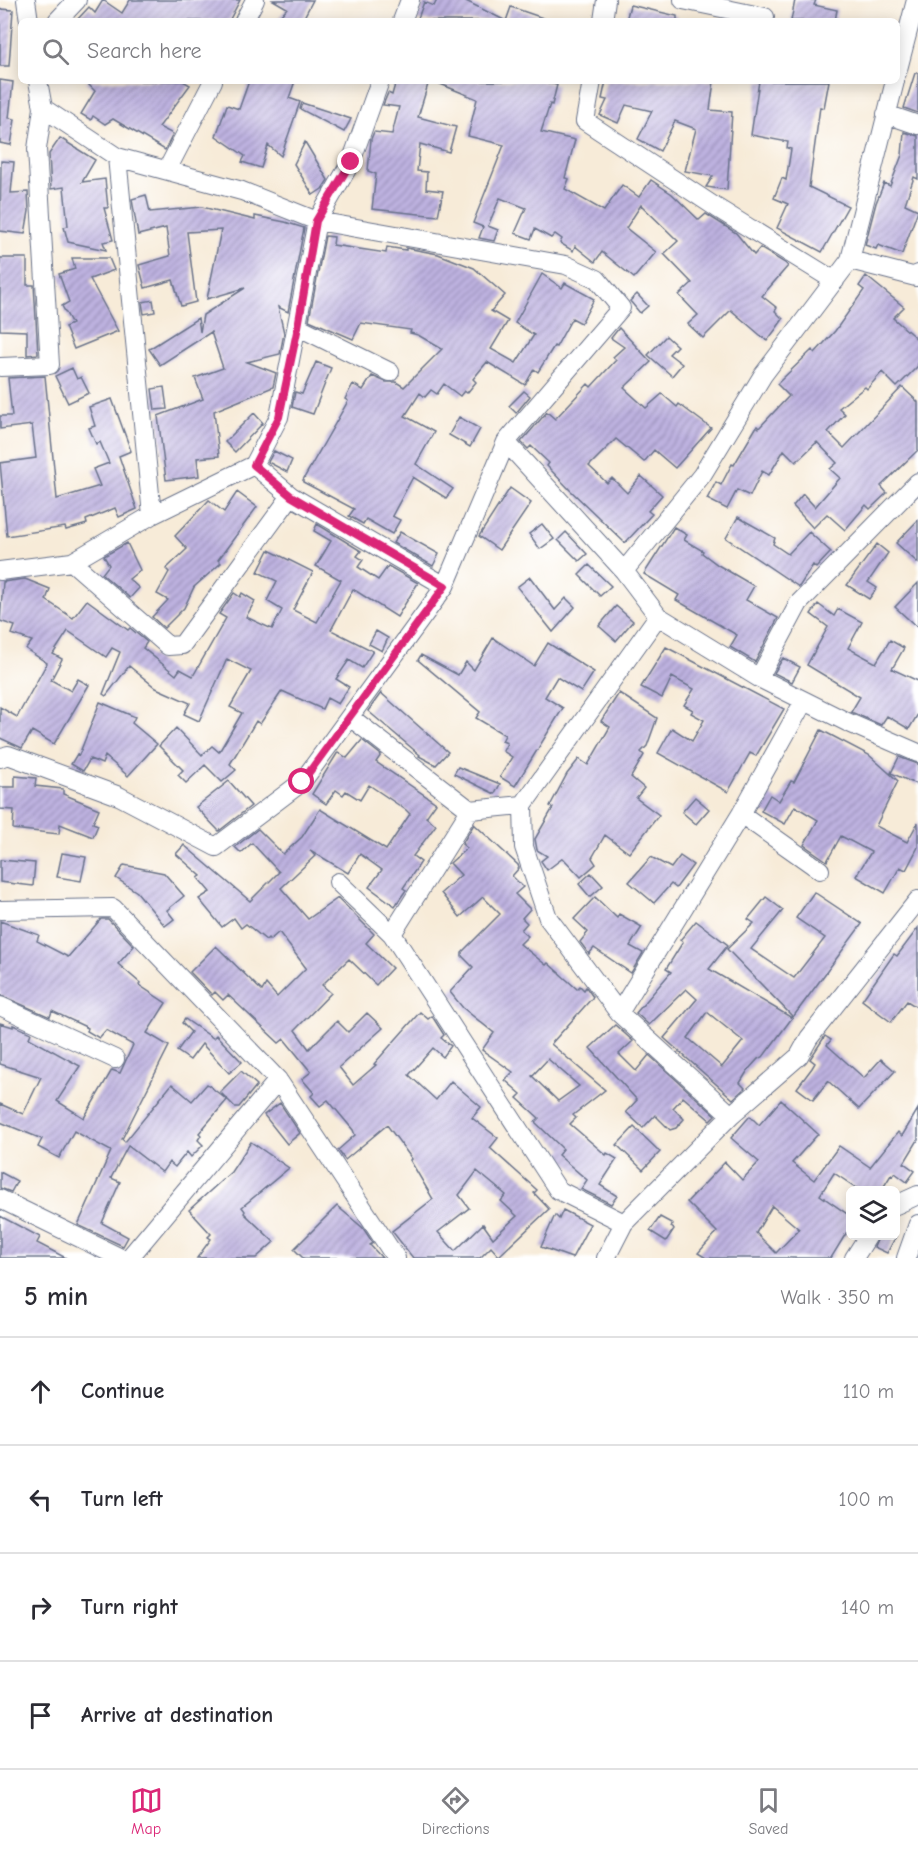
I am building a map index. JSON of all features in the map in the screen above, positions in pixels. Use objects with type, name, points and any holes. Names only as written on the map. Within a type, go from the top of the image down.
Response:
[{"type":"street","points":[[26,0],[29,18]]},
{"type":"street","points":[[60,18],[77,0]]},
{"type":"street","points":[[246,18],[255,0]]},
{"type":"street","points":[[403,18],[410,0]]},
{"type":"street","points":[[603,18],[606,0]]},
{"type":"street","points":[[683,0],[765,17]]},
{"type":"street","points":[[900,61],[916,0]]},
{"type":"street","points":[[0,366],[50,365],[37,149],[43,108],[39,84]]},
{"type":"street","points":[[166,170],[211,84]]},
{"type":"street","points":[[0,571],[72,562],[152,515],[254,465],[279,417],[298,327],[316,221],[351,162],[379,84]]},
{"type":"street","points":[[591,84],[585,121],[717,208],[835,281]]},
{"type":"street","points":[[624,571],[702,475],[763,375],[850,260],[894,84]]},
{"type":"street","points":[[0,758],[8,755],[119,796],[216,847],[302,782],[445,586],[506,442],[621,308],[597,279],[566,265],[316,221],[242,191],[117,157],[43,108]]},
{"type":"street","points":[[886,114],[918,125]]},
{"type":"street","points":[[117,157],[152,515]]},
{"type":"street","points":[[850,260],[916,277],[918,274]]},
{"type":"street","points":[[298,327],[390,372]]},
{"type":"street","points":[[506,442],[624,571],[658,616],[759,678],[918,753]]},
{"type":"street","points":[[254,465],[291,496],[445,586]]},
{"type":"street","points":[[759,678],[799,603],[918,482]]},
{"type":"street","points":[[72,562],[168,646],[182,645],[291,496]]},
{"type":"street","points":[[658,616],[524,806],[524,848],[548,918],[619,1013],[731,1115]]},
{"type":"street","points":[[619,1013],[741,814],[804,701]]},
{"type":"street","points":[[350,717],[470,810],[524,806]]},
{"type":"street","points":[[392,934],[470,810]]},
{"type":"street","points":[[741,814],[820,870]]},
{"type":"street","points":[[338,882],[392,934],[558,1190],[624,1223]]},
{"type":"street","points":[[606,1258],[624,1223],[731,1115],[799,1056],[809,1038],[918,902]]},
{"type":"street","points":[[0,910],[113,908],[278,1080],[396,1258]]},
{"type":"street","points":[[0,1006],[115,1059]]},
{"type":"street","points":[[129,1258],[278,1080]]},
{"type":"street","points":[[900,1203],[918,1195]]},
{"type":"street","points":[[0,1199],[121,1258]]},
{"type":"street","points":[[906,1258],[918,1224]]},
{"type":"street","points":[[854,1258],[865,1240]]},
{"type":"building","points":[[103,0],[122,13],[130,0],[240,0],[231,18],[79,18],[89,7],[95,13]]},
{"type":"building","points":[[273,0],[313,0],[304,18],[279,18],[287,8]]},
{"type":"building","points":[[437,0],[464,0],[500,18],[418,18],[424,2],[434,6]]},
{"type":"building","points":[[795,0],[816,0],[814,5],[837,10],[836,18],[792,18]]},
{"type":"building","points":[[630,5],[677,16],[677,18],[627,18]]},
{"type":"building","points":[[511,7],[543,18],[507,18]]},
{"type":"building","points":[[0,9],[13,10],[9,66],[0,66]]},
{"type":"building","points":[[915,73],[918,73],[918,113],[904,108]]},
{"type":"building","points":[[0,80],[13,82],[9,118],[15,119],[11,145],[0,143]]},
{"type":"building","points":[[88,84],[190,85],[159,127],[173,134],[165,150],[113,119],[105,124],[93,116],[91,120],[81,114],[95,91]]},
{"type":"building","points":[[248,84],[294,84],[289,98],[300,102],[281,156],[268,145],[261,168],[242,162],[245,156],[216,136],[227,105],[239,109]]},
{"type":"building","points":[[395,84],[428,84],[418,117],[456,127],[449,152],[420,144],[417,171],[427,172],[426,189],[443,191],[438,216],[372,209],[376,174],[368,171],[371,139],[374,132],[392,134],[399,107],[383,105],[388,93],[392,95]]},
{"type":"building","points":[[440,84],[557,85],[541,132],[575,140],[565,178],[569,179],[565,189],[604,211],[622,185],[639,197],[651,180],[672,194],[699,220],[706,214],[736,233],[754,255],[760,248],[785,263],[788,266],[762,296],[777,308],[775,311],[783,319],[767,341],[731,310],[703,338],[688,324],[698,315],[679,295],[692,283],[664,254],[678,241],[641,205],[626,228],[656,252],[634,278],[602,252],[595,262],[575,246],[573,251],[560,243],[562,239],[555,234],[551,238],[535,229],[531,239],[515,233],[526,208],[500,198],[488,226],[498,230],[494,241],[479,238],[483,227],[473,223],[504,145],[468,136],[477,99]]},
{"type":"building","points":[[605,84],[714,84],[710,110],[732,112],[727,190],[706,187],[713,176],[685,171],[696,129],[675,121],[660,151],[638,139],[652,111],[626,105],[618,123],[600,115],[607,100],[602,99]]},
{"type":"building","points":[[759,84],[828,84],[824,108],[820,107],[809,187],[848,206],[822,252],[777,228],[788,204],[774,198],[782,178],[786,180],[791,149],[787,148],[788,142],[751,135]]},
{"type":"building","points":[[302,103],[351,119],[344,132],[300,109]]},
{"type":"building","points":[[904,132],[918,136],[918,179],[914,177],[905,204],[918,210],[902,254],[878,245],[876,249],[865,245],[884,183],[890,186],[902,155]]},
{"type":"building","points":[[60,138],[95,160],[82,182],[105,179],[108,208],[104,208],[113,240],[103,242],[106,250],[68,242],[64,227],[68,226],[64,187],[51,189],[49,154]]},
{"type":"building","points":[[305,142],[328,180],[322,189],[313,195],[294,164]]},
{"type":"building","points":[[1,161],[14,162],[11,193],[28,192],[29,211],[25,234],[0,231]]},
{"type":"building","points":[[146,195],[150,212],[202,207],[255,220],[255,216],[285,222],[304,228],[288,312],[278,307],[284,333],[280,354],[247,362],[276,373],[273,387],[214,411],[219,456],[197,458],[199,476],[166,480],[158,416],[203,399],[195,378],[223,368],[211,332],[160,365],[149,349],[198,318],[200,332],[203,315],[245,288],[207,299],[221,230],[187,232],[196,302],[181,306],[173,280],[145,288],[139,265],[170,256],[166,228],[138,235],[132,199]]},
{"type":"building","points":[[325,236],[334,237],[333,245],[386,253],[387,247],[406,250],[406,248],[438,254],[474,268],[505,295],[491,311],[508,321],[491,349],[516,363],[534,335],[515,323],[542,274],[562,288],[565,283],[594,299],[581,323],[572,318],[556,347],[554,346],[538,372],[534,369],[525,385],[487,362],[473,379],[476,382],[467,393],[464,391],[460,396],[444,384],[437,394],[431,390],[425,397],[420,393],[405,416],[434,432],[416,464],[453,489],[446,498],[413,477],[392,516],[400,520],[392,534],[366,519],[363,524],[349,516],[354,509],[303,480],[348,401],[345,399],[353,384],[363,390],[372,376],[386,382],[396,382],[404,387],[442,349],[410,333],[411,330],[361,323],[353,339],[309,320]]},
{"type":"building","points":[[0,258],[27,258],[27,285],[34,285],[38,354],[27,355],[27,331],[0,330]]},
{"type":"building","points":[[72,258],[109,258],[114,270],[90,279],[118,331],[74,349],[65,327],[72,324],[62,306],[69,302],[59,274],[75,269]]},
{"type":"building","points":[[866,276],[904,307],[893,318],[918,340],[918,366],[897,387],[882,372],[867,389],[865,387],[839,408],[845,414],[828,432],[844,448],[902,387],[918,402],[918,450],[881,486],[887,493],[870,509],[866,505],[845,530],[827,514],[813,528],[793,506],[803,494],[815,507],[840,478],[830,469],[837,463],[817,442],[796,462],[784,450],[769,475],[762,471],[750,496],[737,490],[727,509],[707,499],[716,482],[721,485],[757,426],[759,428],[789,396],[777,384],[812,350],[815,353],[835,331],[864,290],[859,286]]},
{"type":"building","points":[[637,294],[648,306],[640,313],[630,301]]},
{"type":"building","points":[[153,300],[155,312],[144,314],[142,302]]},
{"type":"building","points":[[619,328],[651,362],[624,388],[646,408],[662,394],[677,407],[679,404],[711,428],[675,468],[654,450],[644,462],[616,439],[589,466],[607,483],[612,478],[627,493],[641,476],[662,495],[648,511],[652,514],[625,543],[547,466],[549,463],[531,446],[528,449],[521,442],[547,412],[555,419],[588,384],[591,387],[616,360],[613,357],[624,347],[611,338]]},
{"type":"building","points":[[666,336],[677,346],[669,354],[682,364],[672,376],[648,355]]},
{"type":"building","points":[[316,362],[331,368],[313,414],[292,407],[295,392],[302,394]]},
{"type":"building","points":[[72,368],[77,379],[81,377],[89,393],[68,403],[55,376]]},
{"type":"building","points":[[45,376],[57,499],[100,486],[93,469],[109,463],[100,442],[96,444],[89,428],[95,426],[89,407],[112,399],[131,451],[119,456],[137,509],[119,517],[115,508],[86,520],[87,524],[66,530],[65,527],[7,536],[0,463],[36,458],[32,425],[0,429],[0,416],[12,416],[8,378]]},
{"type":"building","points":[[164,387],[167,409],[155,410],[152,389]]},
{"type":"building","points":[[524,391],[530,396],[516,413],[509,406]]},
{"type":"building","points":[[254,413],[263,423],[235,452],[225,442]]},
{"type":"building","points":[[459,417],[480,429],[470,447],[449,435]]},
{"type":"building","points":[[274,451],[292,460],[287,472],[268,462]]},
{"type":"building","points":[[510,488],[531,503],[499,550],[479,536]]},
{"type":"building","points":[[237,492],[257,507],[218,560],[221,563],[194,587],[184,608],[164,628],[152,617],[168,600],[157,594],[169,572],[166,569],[187,549],[175,536],[209,500],[224,512]]},
{"type":"building","points":[[738,517],[775,538],[773,544],[788,554],[809,532],[831,552],[816,568],[813,565],[799,587],[726,538]]},
{"type":"building","points":[[918,520],[918,563],[896,543]]},
{"type":"building","points":[[317,524],[361,551],[357,556],[363,560],[358,567],[378,580],[388,566],[418,583],[397,617],[353,589],[331,630],[373,651],[362,668],[349,660],[336,679],[349,687],[338,704],[327,698],[322,709],[282,691],[260,724],[256,721],[230,764],[236,770],[222,782],[205,765],[186,783],[178,775],[183,770],[159,746],[176,728],[202,755],[212,746],[219,752],[242,713],[230,707],[251,671],[227,659],[199,721],[184,714],[190,703],[156,688],[129,666],[106,696],[103,694],[120,652],[112,648],[106,657],[68,631],[53,654],[62,659],[51,680],[71,691],[78,679],[89,685],[54,744],[32,731],[22,748],[0,738],[0,707],[17,717],[47,663],[26,649],[32,641],[12,634],[15,626],[0,621],[3,582],[25,579],[50,589],[46,600],[73,618],[87,600],[147,642],[143,648],[176,675],[180,669],[193,676],[226,618],[219,614],[234,593],[240,597],[242,593],[255,601],[246,617],[272,629],[282,610],[267,601],[277,581],[258,572],[269,550],[313,572],[293,610],[317,622],[341,580],[316,566],[331,541],[314,531]]},
{"type":"building","points":[[542,524],[554,539],[540,549],[529,534]]},
{"type":"building","points":[[674,527],[687,535],[684,540],[703,551],[702,553],[718,565],[754,586],[746,600],[778,618],[755,662],[730,647],[737,635],[676,600],[679,595],[644,574]]},
{"type":"building","points":[[400,532],[439,554],[433,566],[393,543]]},
{"type":"building","points":[[566,532],[587,554],[579,561],[558,540]]},
{"type":"building","points":[[127,543],[140,570],[129,579],[139,588],[130,598],[102,574],[109,565],[104,556]]},
{"type":"building","points":[[877,544],[888,553],[868,582],[877,588],[869,599],[847,585]]},
{"type":"building","points":[[589,565],[611,586],[600,596],[579,575]]},
{"type":"building","points":[[530,577],[555,610],[566,598],[575,607],[553,632],[517,587]]},
{"type":"building","points":[[918,583],[918,628],[895,607]]},
{"type":"building","points":[[818,604],[834,616],[838,609],[862,622],[848,648],[876,663],[890,640],[904,648],[892,669],[918,681],[918,714],[909,729],[887,716],[881,725],[851,712],[860,697],[807,665],[828,627],[811,614]]},
{"type":"building","points":[[616,606],[633,621],[616,641],[599,626]]},
{"type":"building","points":[[376,631],[388,638],[382,651],[369,644]]},
{"type":"building","points":[[493,638],[534,666],[548,643],[594,672],[581,692],[557,677],[545,697],[563,708],[515,786],[500,777],[512,757],[503,751],[507,743],[502,741],[505,735],[476,718],[480,712],[418,660],[421,655],[458,675],[466,662],[474,670]]},
{"type":"building","points":[[666,647],[784,709],[756,756],[750,753],[728,792],[658,753],[672,728],[692,741],[704,720],[691,713],[693,710],[684,705],[694,689],[672,677],[662,698],[641,687]]},
{"type":"building","points":[[783,658],[800,667],[792,682],[774,673]]},
{"type":"building","points":[[381,693],[448,752],[436,765],[419,756],[368,711]]},
{"type":"building","points":[[619,693],[657,718],[647,746],[641,752],[644,755],[631,777],[644,788],[636,798],[659,815],[629,853],[605,835],[592,858],[596,864],[581,877],[563,858],[547,870],[541,861],[547,856],[537,850],[535,839],[553,808],[550,806],[567,774],[579,759],[588,765],[610,727],[601,721]]},
{"type":"building","points":[[100,702],[135,717],[132,723],[157,744],[128,776],[105,756],[102,764],[90,759],[83,771],[71,764],[77,754],[79,755]]},
{"type":"building","points":[[821,730],[869,755],[898,781],[876,826],[907,842],[918,822],[918,847],[906,870],[900,867],[885,893],[856,876],[871,852],[841,836],[827,861],[804,845],[818,820],[795,806],[785,824],[761,811],[770,795],[779,801],[791,781],[794,782]]},
{"type":"building","points":[[362,740],[381,755],[376,762],[436,803],[426,817],[436,825],[413,856],[421,862],[403,888],[406,890],[395,906],[369,887],[382,870],[360,854],[348,873],[310,850],[315,856],[281,888],[308,919],[338,898],[374,934],[366,943],[392,968],[376,985],[349,959],[322,985],[331,993],[295,1030],[309,1049],[337,1021],[348,1032],[367,1013],[383,1028],[339,1067],[353,1085],[376,1065],[374,1064],[420,1012],[428,1019],[432,1016],[444,1035],[441,1038],[451,1046],[443,1057],[433,1048],[409,1075],[436,1100],[451,1081],[481,1107],[472,1118],[498,1138],[490,1148],[537,1190],[534,1193],[549,1209],[499,1256],[491,1247],[480,1258],[413,1258],[392,1231],[433,1199],[410,1160],[412,1159],[387,1125],[345,1160],[338,1150],[355,1135],[353,1130],[328,1100],[320,1106],[311,1096],[314,1093],[302,1079],[311,1072],[284,1039],[279,1043],[228,995],[223,1000],[215,992],[212,995],[190,972],[216,946],[262,991],[266,984],[277,997],[306,968],[279,932],[270,940],[268,938],[266,940],[246,924],[241,928],[234,918],[222,927],[199,899],[210,892],[198,878],[201,876],[176,854],[184,845],[250,901],[279,872],[252,843],[241,853],[235,847],[258,829],[283,854],[302,837],[320,809],[386,850],[410,814],[406,810],[369,785],[360,800],[346,791],[343,795],[336,790],[326,804],[312,794],[338,752],[347,758]],"holes":[[[477,1171],[506,1195],[501,1201],[517,1216],[493,1238],[483,1224],[455,1251],[438,1232],[469,1208],[459,1195]]]},
{"type":"building","points":[[899,757],[918,764],[918,785],[891,773]]},
{"type":"building","points":[[458,767],[500,784],[495,794],[454,774]]},
{"type":"building","points":[[15,776],[36,778],[35,786],[63,789],[63,794],[99,809],[93,823],[98,825],[93,837],[60,824],[59,834],[13,829],[14,810],[0,809],[0,787],[15,787]]},
{"type":"building","points":[[229,781],[251,806],[219,831],[196,807]]},
{"type":"building","points":[[695,797],[709,809],[696,824],[682,812]]},
{"type":"building","points":[[474,824],[518,865],[519,868],[512,876],[523,887],[515,894],[530,909],[522,918],[527,923],[521,930],[528,936],[520,944],[546,965],[548,963],[577,989],[580,986],[584,990],[586,987],[593,997],[551,1044],[605,1090],[573,1115],[576,1118],[570,1124],[606,1155],[607,1153],[617,1159],[600,1185],[617,1196],[611,1204],[581,1189],[587,1180],[558,1155],[563,1149],[535,1122],[539,1118],[517,1098],[521,1094],[505,1080],[513,1072],[482,1050],[494,1033],[463,1008],[450,992],[473,967],[462,956],[462,952],[500,914],[483,897],[460,917],[441,893],[461,875],[450,863],[467,848],[462,844]],"holes":[[[548,1059],[579,1086],[558,1101],[532,1076]]]},
{"type":"building","points":[[62,853],[86,857],[81,881],[57,877]]},
{"type":"building","points":[[680,856],[693,865],[676,888],[671,884],[654,903],[629,882],[651,857],[671,868]]},
{"type":"building","points":[[0,860],[35,863],[33,886],[0,882]]},
{"type":"building","points":[[124,865],[164,873],[184,896],[167,910],[174,919],[165,926],[137,892],[116,878]]},
{"type":"building","points":[[591,873],[603,886],[590,897],[579,884]]},
{"type":"building","points":[[814,892],[862,924],[793,1017],[727,949],[754,923],[748,919],[766,897],[783,910],[751,949],[794,978],[825,938],[796,918]]},
{"type":"building","points":[[595,897],[617,918],[619,914],[642,927],[630,946],[643,953],[631,973],[594,948],[589,954],[580,942],[588,932],[574,919]]},
{"type":"building","points":[[101,919],[108,919],[134,946],[118,964],[140,983],[139,985],[166,1003],[147,1033],[169,1046],[122,1139],[125,1142],[172,1084],[192,1101],[207,1084],[227,1100],[199,1133],[201,1135],[198,1140],[203,1145],[191,1157],[187,1152],[175,1167],[169,1162],[162,1172],[128,1146],[111,1178],[120,1182],[102,1223],[128,1237],[123,1246],[78,1225],[111,1151],[74,1131],[59,1158],[38,1147],[42,1139],[0,1122],[0,1104],[23,1114],[41,1077],[0,1064],[0,1023],[13,1027],[13,1025],[31,1033],[29,1038],[80,1066],[57,1101],[84,1118],[112,1070],[120,1073],[133,1045],[106,1030],[99,1038],[87,1031],[88,1028],[52,1011],[50,1017],[0,995],[0,921],[39,935],[37,941],[68,957]]},
{"type":"building","points":[[696,921],[728,945],[709,969],[792,1018],[763,1057],[748,1070],[740,1083],[745,1088],[733,1099],[664,1038],[697,999],[686,989],[649,1025],[636,1013],[671,972],[666,969],[683,942],[680,940]],"holes":[[[707,1012],[743,1041],[722,1067],[688,1038]]]},
{"type":"building","points":[[918,928],[918,1008],[907,1001],[891,1022],[862,1000],[894,954],[897,956]]},
{"type":"building","points":[[185,1019],[213,1038],[216,1035],[242,1062],[229,1073],[202,1044],[190,1060],[177,1051],[191,1032],[182,1023]]},
{"type":"building","points":[[615,1025],[633,1041],[619,1054],[636,1071],[649,1055],[715,1115],[710,1120],[683,1097],[673,1108],[684,1119],[676,1128],[670,1130],[655,1115],[643,1128],[626,1112],[637,1100],[590,1048]]},
{"type":"building","points":[[825,1036],[831,1040],[827,1045],[864,1078],[881,1059],[895,1071],[859,1109],[828,1081],[813,1100],[797,1088],[815,1063],[810,1059]]},
{"type":"building","points":[[241,1071],[257,1085],[239,1107],[235,1107],[220,1092]]},
{"type":"building","points":[[781,1100],[818,1134],[792,1163],[814,1180],[839,1146],[870,1167],[898,1132],[902,1136],[918,1109],[918,1140],[904,1163],[915,1171],[907,1182],[895,1173],[884,1186],[854,1186],[834,1173],[820,1195],[846,1213],[846,1234],[831,1258],[706,1258],[698,1253],[717,1232],[687,1202],[725,1162],[742,1180],[759,1162],[731,1138],[750,1116],[759,1125]],"holes":[[[772,1206],[799,1229],[776,1253],[756,1233]]]},
{"type":"building","points":[[280,1103],[300,1133],[287,1144],[264,1115]]},
{"type":"building","points":[[634,1127],[660,1152],[643,1170],[617,1145]]},
{"type":"building","points":[[251,1142],[289,1168],[242,1207],[244,1213],[274,1242],[256,1258],[197,1258],[211,1239],[208,1237],[211,1234],[189,1210],[231,1172]]},
{"type":"building","points":[[0,1172],[17,1181],[11,1192],[0,1188]]},
{"type":"building","points":[[337,1206],[363,1228],[373,1243],[370,1245],[382,1258],[303,1258],[294,1249]]},
{"type":"building","points":[[563,1210],[590,1224],[572,1258],[541,1247],[555,1215],[559,1219]]},
{"type":"building","points":[[0,1216],[40,1237],[37,1243],[66,1258],[0,1258]]},
{"type":"building","points":[[660,1217],[673,1224],[671,1227],[674,1229],[666,1241],[650,1231]]},
{"type":"building","points":[[877,1240],[894,1240],[887,1253],[874,1247]]},
{"type":"route","points":[[302,782],[445,586],[291,496],[254,465],[279,417],[298,327],[316,221],[351,162]]}]
